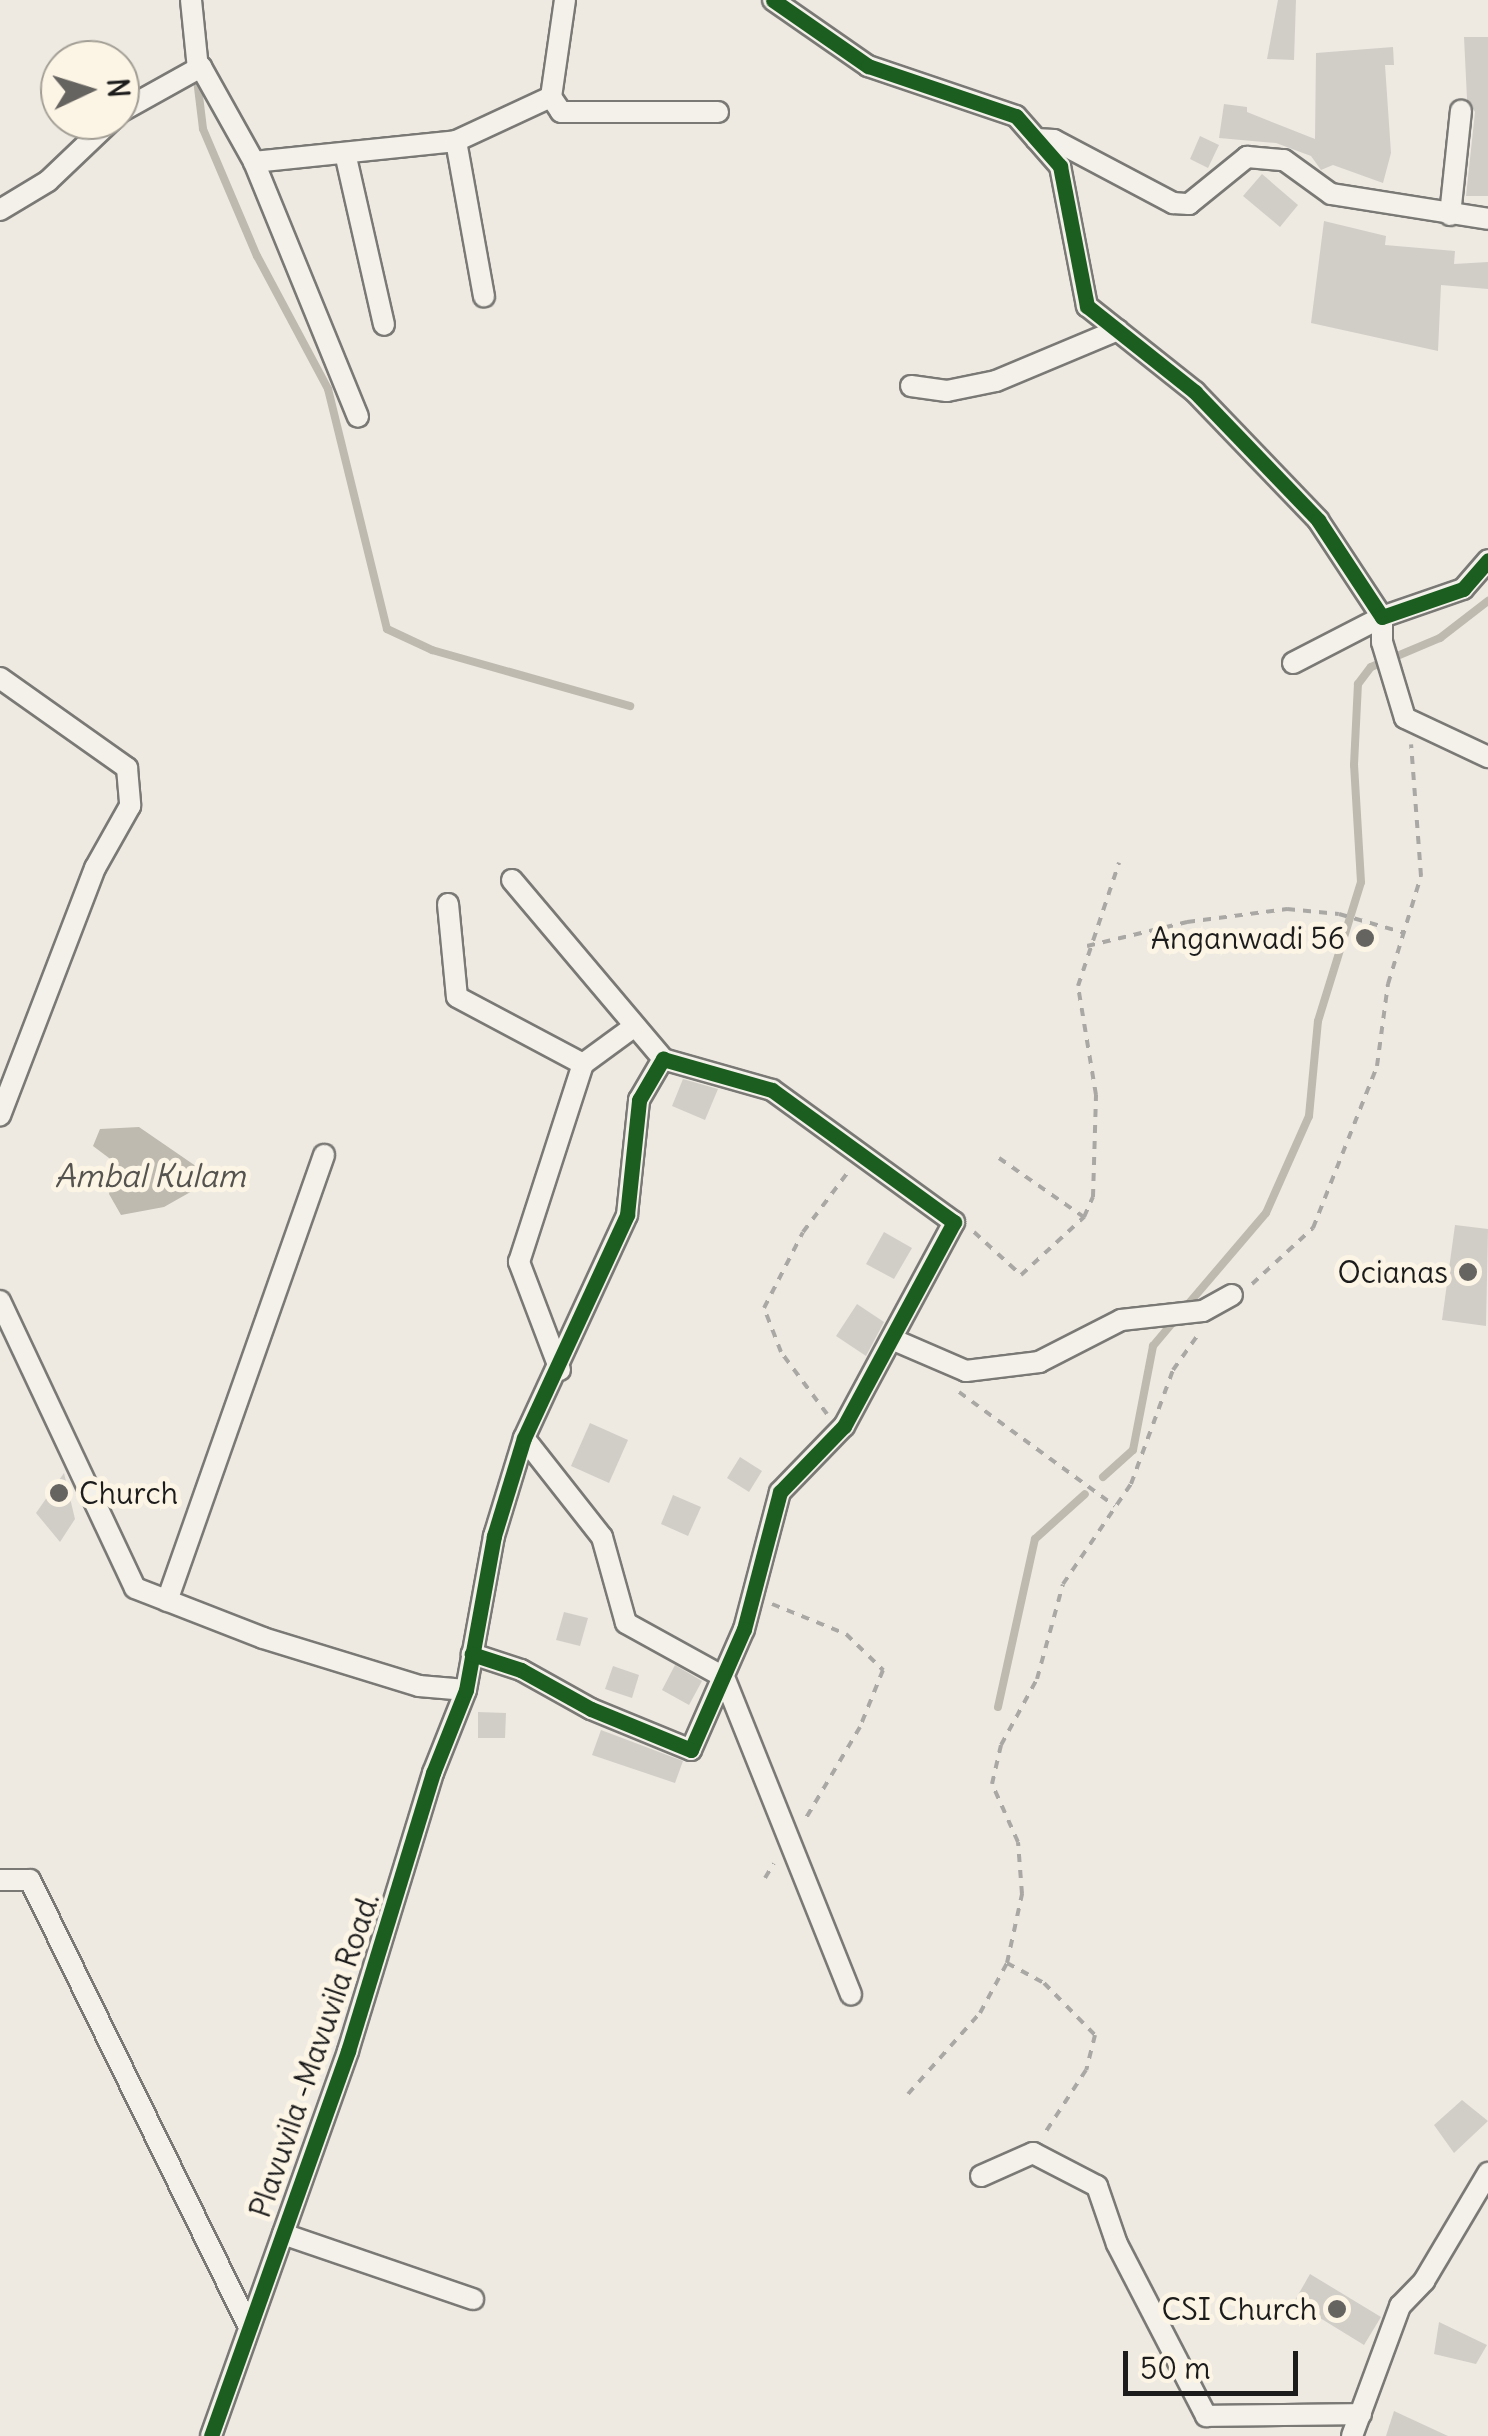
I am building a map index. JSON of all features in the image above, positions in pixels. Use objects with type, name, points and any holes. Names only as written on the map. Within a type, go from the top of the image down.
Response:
[{"type":"street","points":[[191,0],[193,71],[254,162],[358,417]]},
{"type":"street","points":[[564,0],[551,97],[561,112],[718,112]]},
{"type":"street","points":[[773,0],[868,66],[1016,116],[1060,166],[1087,306],[1196,392],[1318,520],[1382,617],[1384,647],[1405,718],[1488,757]]},
{"type":"street","points":[[140,101],[193,71]]},
{"type":"street","points":[[254,162],[456,141],[551,97]]},
{"type":"street","points":[[1450,215],[1461,111]]},
{"type":"street","points":[[1036,139],[1054,140],[1173,203],[1189,204],[1247,157],[1284,160],[1331,194],[1488,219]]},
{"type":"street","points":[[0,210],[48,181],[91,140]]},
{"type":"street","points":[[456,141],[484,296]]},
{"type":"street","points":[[345,153],[384,325]]},
{"type":"street","points":[[912,386],[946,391],[996,381],[1118,330]]},
{"type":"street","points":[[1293,663],[1382,617],[1463,590],[1488,560]]},
{"type":"street","points":[[0,1115],[94,868],[130,806],[126,768],[2,678]]},
{"type":"street","points":[[472,1654],[521,1670],[688,1751],[724,1678],[753,1597],[780,1492],[840,1430],[894,1340],[954,1222],[772,1090],[663,1058],[512,880]]},
{"type":"street","points":[[448,904],[456,996],[583,1064]]},
{"type":"street","points":[[560,1370],[519,1262],[542,1174],[583,1064],[635,1026]]},
{"type":"street","name":"Plavuvila -Mavuvila Road.","points":[[211,2436],[466,1690],[494,1536],[524,1438],[560,1370],[627,1216],[639,1100],[663,1058]]},
{"type":"street","points":[[168,1601],[324,1155]]},
{"type":"street","points":[[894,1340],[966,1372],[1039,1362],[1122,1320],[1206,1317],[1232,1295]]},
{"type":"street","points":[[0,1301],[135,1588],[419,1686],[466,1690]]},
{"type":"street","points":[[524,1438],[602,1538],[626,1623],[724,1678],[851,1994]]},
{"type":"street","points":[[0,1880],[30,1880],[249,2327]]},
{"type":"street","points":[[982,2176],[1033,2153],[1097,2186],[1117,2244],[1206,2416],[1361,2414]]},
{"type":"street","points":[[1352,2436],[1400,2306],[1432,2268],[1487,2176]]},
{"type":"street","points":[[283,2234],[473,2299]]},
{"type":"path","points":[[1232,1295],[1278,1265],[1313,1228],[1366,1102],[1421,861],[1418,780],[1405,718]]},
{"type":"path","points":[[954,1222],[960,1218],[1021,1275],[1084,1217],[1098,1166],[1096,1095],[1078,986],[1087,946],[1119,863]]},
{"type":"path","points":[[1087,946],[1187,922],[1287,909],[1339,914],[1404,933]]},
{"type":"path","points":[[840,1430],[781,1352],[764,1308],[803,1232],[859,1156]]},
{"type":"path","points":[[999,1158],[1084,1217]]},
{"type":"path","points":[[908,2094],[980,2013],[1008,1963],[1022,1894],[1018,1842],[992,1784],[1001,1745],[1037,1679],[1063,1584],[1132,1484],[1173,1370],[1206,1317]]},
{"type":"path","points":[[945,1362],[961,1394],[1115,1506]]},
{"type":"path","points":[[753,1597],[846,1634],[883,1670],[860,1727],[765,1878]]},
{"type":"path","points":[[1008,1963],[1044,1983],[1095,2035],[1086,2070],[1033,2153]]},
{"type":"water","name":"Ambal Kulam","points":[[139,1127],[203,1171],[194,1190],[164,1207],[121,1215],[109,1194],[117,1164],[93,1146],[100,1129]]},
{"type":"building","points":[[1278,0],[1296,0],[1294,60],[1267,59]]},
{"type":"building","points":[[1464,37],[1488,37],[1488,196],[1466,196],[1475,112],[1467,99]]},
{"type":"building","points":[[1393,47],[1394,65],[1385,65],[1391,153],[1383,183],[1333,165],[1321,170],[1311,156],[1276,143],[1219,138],[1224,104],[1247,107],[1247,112],[1315,139],[1316,53]]},
{"type":"building","points":[[1200,136],[1219,145],[1208,168],[1190,159]]},
{"type":"building","points":[[1262,174],[1298,205],[1280,227],[1243,196]]},
{"type":"building","points":[[1324,221],[1386,236],[1385,245],[1455,251],[1454,264],[1488,262],[1488,289],[1441,285],[1438,351],[1311,323]]},
{"type":"building","points":[[683,1079],[718,1089],[705,1120],[672,1106]]},
{"type":"building","name":"Ocianas","points":[[1455,1225],[1488,1229],[1486,1326],[1442,1320]]},
{"type":"building","points":[[884,1232],[912,1248],[894,1279],[866,1264]]},
{"type":"building","points":[[857,1304],[884,1322],[866,1356],[836,1336]]},
{"type":"building","points":[[590,1423],[628,1440],[609,1483],[571,1466]]},
{"type":"building","points":[[740,1457],[762,1471],[749,1492],[727,1478]]},
{"type":"building","name":"Church","points":[[64,1473],[75,1519],[60,1542],[36,1513]]},
{"type":"building","points":[[673,1495],[701,1507],[688,1536],[661,1524]]},
{"type":"building","points":[[564,1612],[588,1618],[580,1646],[556,1640]]},
{"type":"building","points":[[675,1665],[702,1681],[689,1705],[662,1690]]},
{"type":"building","points":[[613,1666],[639,1675],[632,1698],[605,1689]]},
{"type":"building","points":[[478,1712],[506,1713],[505,1738],[478,1738]]},
{"type":"building","points":[[601,1730],[683,1761],[675,1783],[592,1755]]},
{"type":"building","points":[[1462,2100],[1488,2121],[1454,2153],[1434,2125]]},
{"type":"building","name":"CSI Church","points":[[1310,2274],[1381,2317],[1364,2345],[1294,2302]]},
{"type":"building","points":[[1439,2322],[1487,2345],[1476,2364],[1434,2354]]},
{"type":"building","points":[[1394,2411],[1448,2436],[1386,2436]]},
{"type":"waterway","points":[[196,71],[203,129],[257,256],[328,389],[387,629],[432,650],[630,706]]},
{"type":"waterway","points":[[1184,1309],[1266,1213],[1309,1116],[1318,1021],[1361,882],[1354,765],[1358,684],[1371,667],[1440,638],[1488,601]]},
{"type":"waterway","points":[[1103,1477],[1133,1450],[1153,1346],[1175,1320]]},
{"type":"waterway","points":[[998,1707],[1035,1539],[1085,1494]]},
{"type":"cycle path","points":[[773,0],[868,66],[1016,116],[1060,166],[1087,306],[1195,392],[1318,520],[1382,617],[1463,589],[1488,560]]},
{"type":"cycle path","points":[[211,2436],[348,2051],[433,1773],[466,1690],[494,1536],[524,1438],[627,1215],[639,1100],[663,1059],[772,1090],[954,1222],[844,1426],[780,1492],[744,1629],[691,1750],[591,1709],[521,1670],[472,1654]]},
{"type":"place","name":"Anganwadi 56","points":[[1365,938]]},
{"type":"place","name":"Ocianas","points":[[1468,1272]]},
{"type":"place","name":"Church","points":[[59,1493]]},
{"type":"place","name":"CSI Church","points":[[1337,2309]]}]
